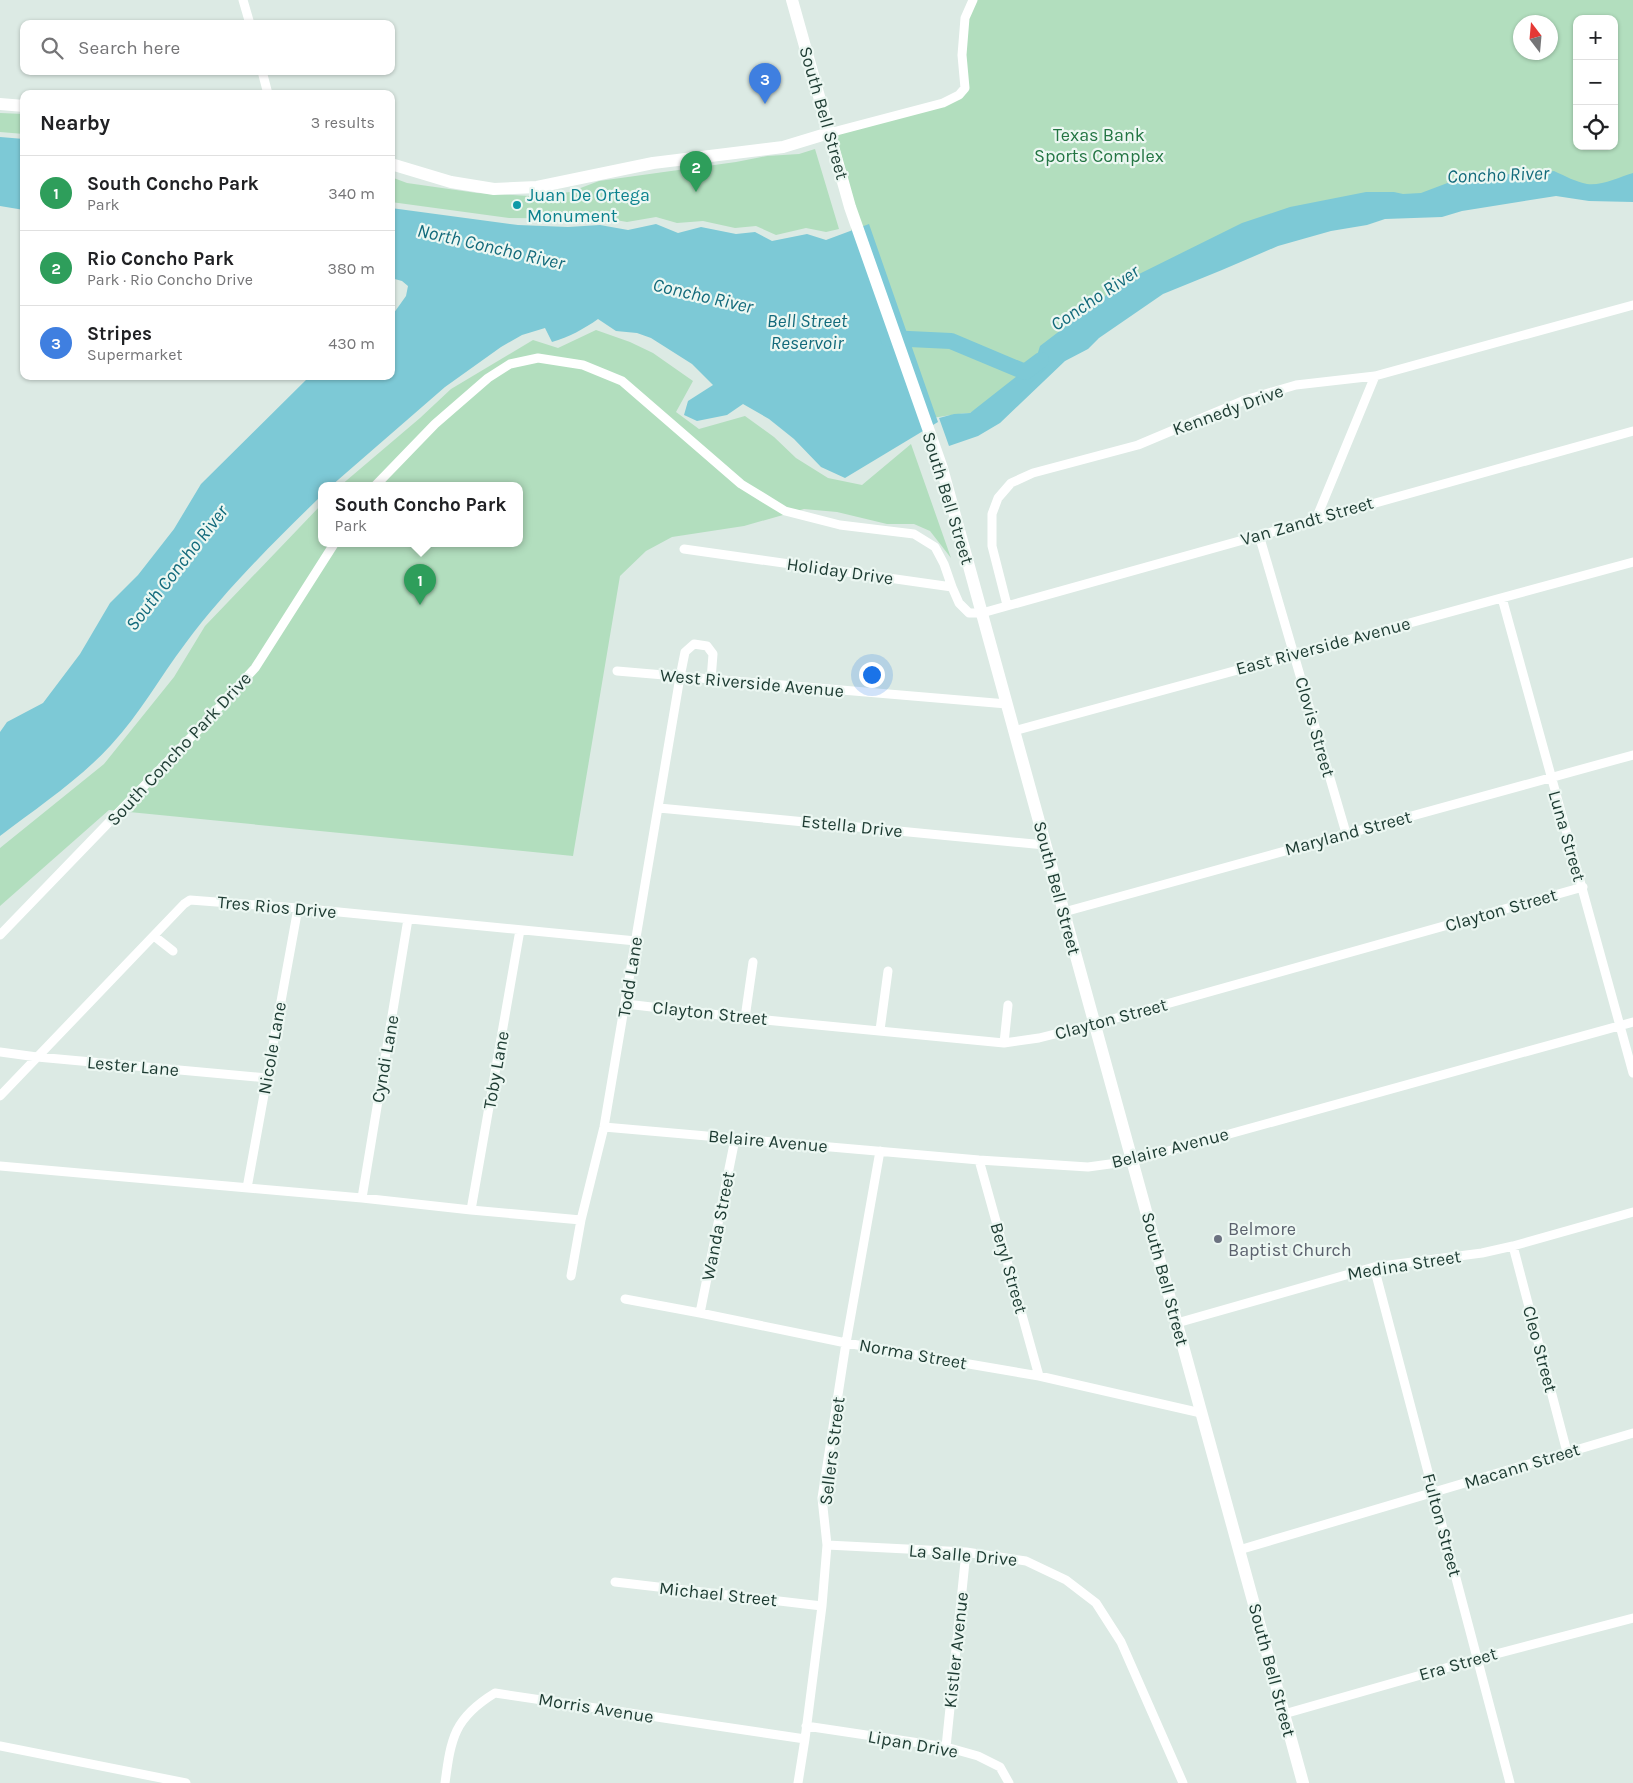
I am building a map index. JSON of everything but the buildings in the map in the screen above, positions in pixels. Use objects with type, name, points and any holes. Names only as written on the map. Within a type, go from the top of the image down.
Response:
[{"type":"main road","name":"South Bell Street","points":[[792,0],[850,207],[942,468],[1303,1783]]},
{"type":"main road","points":[[0,104],[20,106]]},
{"type":"main road","points":[[395,165],[451,182],[494,190],[537,186],[652,163],[783,147],[829,134]]},
{"type":"street","points":[[243,0],[249,20]]},
{"type":"street","points":[[829,134],[943,103],[959,95],[965,88],[962,55],[965,18],[973,0]]},
{"type":"street","points":[[263,75],[267,90]]},
{"type":"street","name":"Kennedy Drive","points":[[1007,604],[992,546],[992,514],[998,498],[1011,483],[1033,473],[1138,445],[1245,400],[1296,385],[1375,376],[1633,305]]},
{"type":"street","points":[[379,482],[435,424],[488,378],[510,364],[538,358],[582,365],[622,381],[741,484],[785,511],[840,524],[914,534],[935,547],[944,564],[959,603],[969,614],[982,613]]},
{"type":"street","points":[[1316,519],[1375,376]]},
{"type":"street","name":"Van Zandt Street","points":[[982,613],[1007,604],[1633,431]]},
{"type":"street","name":"Clovis Street","points":[[1259,535],[1346,833]]},
{"type":"street","name":"South Concho Park Drive","points":[[0,935],[201,727],[255,668],[332,547]]},
{"type":"street","name":"Holiday Drive","points":[[684,548],[952,587]]},
{"type":"street","name":"East Riverside Avenue","points":[[1014,730],[1633,562]]},
{"type":"street","name":"Luna Street","points":[[1502,598],[1550,778],[1583,887],[1633,1073]]},
{"type":"street","name":"Todd Lane","points":[[572,1276],[582,1220],[604,1127],[680,677],[685,652],[694,644],[707,646],[713,654],[711,680]]},
{"type":"street","name":"West Riverside Avenue","points":[[617,671],[1007,704]]},
{"type":"street","name":"Maryland Street","points":[[1064,912],[1633,755]]},
{"type":"street","name":"Estella Drive","points":[[659,808],[1046,845]]},
{"type":"street","name":"Clayton Street","points":[[626,1004],[745,1018],[1004,1043],[1039,1038],[1095,1024],[1583,887]]},
{"type":"street","name":"Tres Rios Drive","points":[[0,1096],[184,904],[190,900],[298,908],[636,941]]},
{"type":"street","name":"Nicole Lane","points":[[246,1188],[298,908]]},
{"type":"street","name":"Cyndi Lane","points":[[362,1198],[408,919]]},
{"type":"street","name":"Toby Lane","points":[[471,1210],[520,930]]},
{"type":"street","points":[[154,936],[173,951]]},
{"type":"street","points":[[745,1018],[753,962]]},
{"type":"street","points":[[880,1030],[888,972]]},
{"type":"street","points":[[1004,1043],[1008,1005]]},
{"type":"street","name":"Belaire Avenue","points":[[604,1127],[979,1160],[1088,1167],[1132,1161],[1633,1022]]},
{"type":"street","name":"Lester Lane","points":[[0,1052],[267,1078]]},
{"type":"street","name":"Wanda Street","points":[[700,1313],[735,1139]]},
{"type":"street","name":"Sellers Street","points":[[798,1783],[822,1606],[827,1545],[822,1498],[846,1343],[880,1151]]},
{"type":"street","name":"Beryl Street","points":[[979,1160],[1040,1376]]},
{"type":"street","points":[[0,1166],[362,1198],[582,1220]]},
{"type":"street","name":"Medina Street","points":[[1177,1323],[1374,1267],[1482,1253],[1633,1212]]},
{"type":"street","name":"Cleo Street","points":[[1513,1246],[1567,1452]]},
{"type":"street","name":"Fulton Street","points":[[1374,1267],[1510,1783]]},
{"type":"street","name":"Norma Street","points":[[625,1299],[846,1343],[1040,1376],[1201,1413]]},
{"type":"street","name":"Macann Street","points":[[1239,1550],[1633,1432]]},
{"type":"street","name":"La Salle Drive","points":[[827,1545],[966,1552],[1026,1561],[1066,1580],[1096,1602],[1121,1642],[1183,1783]]},
{"type":"street","name":"Kistler Avenue","points":[[946,1747],[966,1552]]},
{"type":"street","name":"Michael Street","points":[[615,1582],[822,1606]]},
{"type":"street","name":"Era Street","points":[[1284,1714],[1477,1658],[1633,1618]]},
{"type":"street","name":"Morris Avenue","points":[[445,1783],[450,1747],[461,1721],[478,1703],[495,1692],[805,1739]]},
{"type":"street","name":"Lipan Drive","points":[[806,1726],[946,1747],[978,1756],[1000,1767],[1009,1783]]},
{"type":"street","points":[[0,1746],[186,1783]]},
{"type":"green space","name":"Texas Bank Sports Complex","points":[[973,0],[1633,0],[1633,190],[1289,214],[970,413],[912,421],[852,244],[850,207],[829,133],[943,103],[965,88],[965,18]]},
{"type":"green space","points":[[0,113],[20,114],[20,134],[0,132]]},
{"type":"green space","points":[[815,149],[839,229],[826,232],[806,228],[776,235],[756,226],[735,228],[703,221],[677,223],[656,217],[627,222],[610,219],[509,218],[395,203],[395,178],[407,183],[477,193],[530,196],[570,192],[599,181],[767,156],[799,154]]},
{"type":"green space","points":[[596,330],[630,342],[653,353],[693,381],[676,412],[699,429],[745,416],[774,437],[796,458],[828,478],[862,485],[911,444],[951,558],[930,531],[914,524],[887,524],[837,512],[804,509],[744,526],[672,537],[646,551],[620,576],[573,856],[109,810],[0,906],[0,848],[104,764],[174,677],[205,626],[318,508],[318,547],[523,547],[523,482],[345,482],[451,389],[533,340],[558,348]]},
{"type":"water","points":[[0,137],[20,139],[20,209],[0,206]]},
{"type":"water","points":[[1554,171],[1587,184],[1604,182],[1633,173],[1633,202],[1589,201],[1556,196],[1462,211],[1442,217],[1385,219],[1367,225],[1331,231],[1278,246],[1163,294],[1099,338],[1088,349],[1065,361],[1000,423],[978,436],[949,446],[939,418],[954,414],[970,413],[1035,362],[1040,346],[1125,281],[1242,223],[1290,207],[1366,192],[1421,193],[1466,176]]},
{"type":"water","points":[[395,209],[518,225],[568,227],[600,225],[628,230],[656,224],[678,233],[701,227],[736,234],[755,232],[772,241],[807,234],[826,240],[869,224],[938,422],[845,478],[821,467],[794,439],[769,419],[743,404],[727,415],[697,421],[684,415],[688,401],[713,385],[692,364],[651,338],[637,333],[616,331],[598,319],[564,338],[552,342],[545,328],[522,335],[501,347],[445,387],[336,482],[318,482],[318,499],[250,567],[200,624],[131,721],[111,745],[72,782],[0,836],[0,732],[7,722],[43,703],[80,654],[110,603],[138,575],[174,529],[201,484],[306,380],[395,380],[395,311],[406,296],[408,286],[402,281],[395,279]]},
{"type":"waterway","name":"Concho River","points":[[888,338],[951,341],[1025,372],[1041,360]]},
{"type":"place","name":"Stripes","points":[[765,104]]},
{"type":"place","name":"Rio Concho Park","points":[[696,192]]},
{"type":"place","name":"Juan De Ortega Monument","points":[[517,205]]},
{"type":"place","name":"South Concho Park","points":[[420,605]]},
{"type":"place","name":"Belmore Baptist Church","points":[[1218,1239]]},
{"type":"water label","name":"North Concho River","points":[[491,247]]},
{"type":"water label","name":"Bell Street Reservoir","points":[[807,332]]},
{"type":"water label","name":"South Concho River","points":[[177,568]]}]
